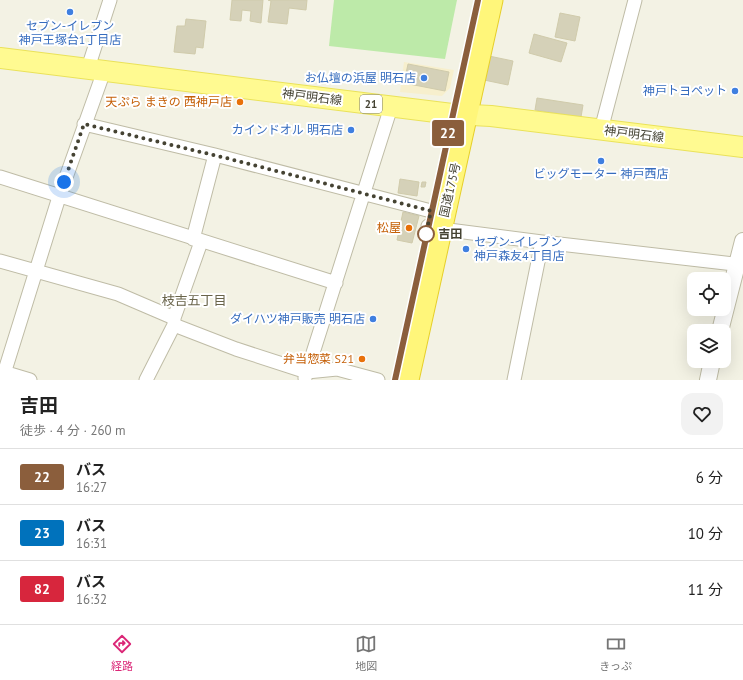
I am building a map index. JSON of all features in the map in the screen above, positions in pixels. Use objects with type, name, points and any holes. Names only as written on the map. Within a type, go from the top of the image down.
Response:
[{"type":"highway","name":"国道175号","points":[[459,115],[478,0]]},
{"type":"highway","name":"国道175号","points":[[395,380],[459,115],[492,0]]},
{"type":"highway","name":"国道175号","points":[[408,380],[433,222]]},
{"type":"main road","name":"神戸明石線","points":[[0,58],[391,107],[459,115],[492,116],[743,147]]},
{"type":"street","points":[[601,130],[635,0]]},
{"type":"street","points":[[30,380],[2,374],[84,124],[96,70],[106,1]]},
{"type":"street","points":[[306,376],[391,107]]},
{"type":"street","points":[[84,124],[215,155],[363,193],[433,222],[542,242],[740,265]]},
{"type":"street","points":[[146,380],[174,322],[197,240],[215,155]]},
{"type":"street","points":[[0,178],[336,283]]},
{"type":"street","points":[[514,380],[542,242]]},
{"type":"street","points":[[722,324],[740,265],[743,242]]},
{"type":"street","points":[[0,261],[118,294],[174,322],[236,349],[306,376],[336,369],[378,380]]},
{"type":"street","points":[[708,380],[711,368]]},
{"type":"shaded area","points":[[404,62],[454,70],[450,88],[442,96],[400,92]]},
{"type":"green space","points":[[334,0],[457,0],[445,59],[329,46]]},
{"type":"building","points":[[232,0],[263,0],[261,23],[250,21],[251,11],[242,10],[241,21],[230,20]]},
{"type":"building","points":[[268,0],[307,0],[306,10],[289,8],[287,24],[268,22],[271,1]]},
{"type":"building","points":[[560,13],[580,17],[575,41],[555,37]]},
{"type":"building","points":[[186,19],[206,21],[203,48],[196,47],[195,54],[174,52],[177,26],[185,26]]},
{"type":"building","points":[[534,34],[567,43],[561,62],[529,53]]},
{"type":"building","points":[[489,56],[513,61],[508,85],[484,80]]},
{"type":"building","points":[[408,64],[449,72],[445,91],[404,83]]},
{"type":"building","points":[[537,98],[583,105],[581,117],[535,110]]},
{"type":"building","points":[[400,179],[419,182],[417,196],[398,193]]},
{"type":"building","points":[[422,182],[426,182],[425,187],[421,187]]},
{"type":"building","points":[[403,212],[419,216],[412,243],[397,240]]},
{"type":"bus line","name":"22","points":[[395,380],[478,0]]},
{"type":"place","name":"セブン-イレブン 神戸王塚台1丁目店","points":[[70,12]]},
{"type":"place","name":"お仏壇の浜屋 明石店","points":[[424,78]]},
{"type":"place","name":"神戸トヨペット","points":[[735,91]]},
{"type":"place","name":"天ぷら まきの 西神戸店","points":[[240,102]]},
{"type":"place","name":"カインドオル 明石店","points":[[351,130]]},
{"type":"place","name":"ビッグモーター 神戸西店","points":[[601,161]]},
{"type":"place","name":"松屋","points":[[409,228]]},
{"type":"place","name":"吉田","points":[[426,234]]},
{"type":"place","name":"セブン-イレブン 神戸森友4丁目店","points":[[466,249]]},
{"type":"place","name":"ダイハツ神戸販売 明石店","points":[[373,319]]},
{"type":"place","name":"弁当惣菜 S21","points":[[362,359]]},
{"type":"district","name":"枝吉五丁目","points":[[194,300]]},
{"type":"route","points":[[64,182],[84,124],[230,159],[431,211],[426,234]]}]
